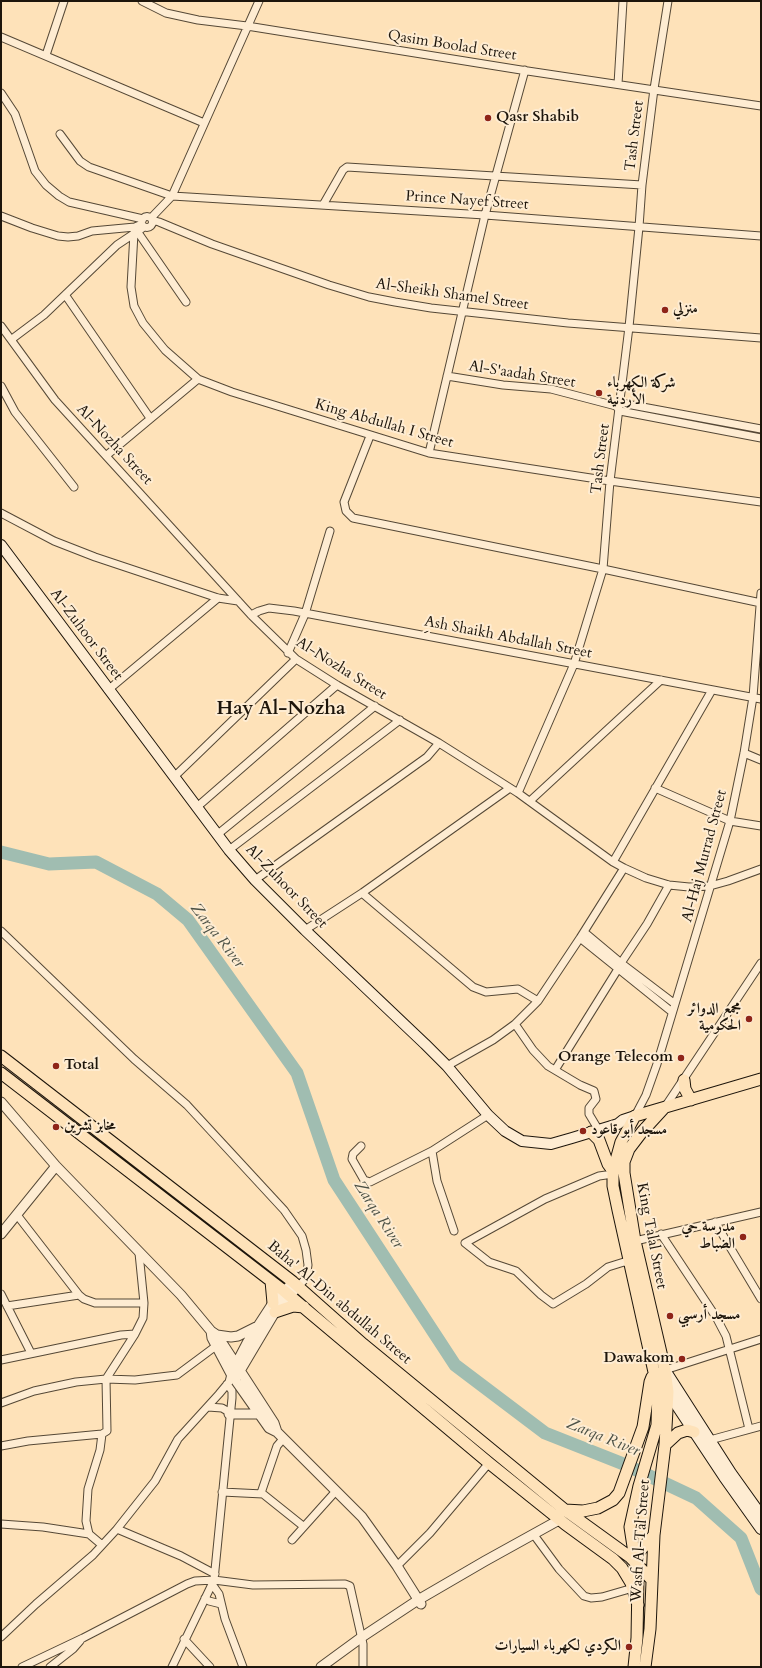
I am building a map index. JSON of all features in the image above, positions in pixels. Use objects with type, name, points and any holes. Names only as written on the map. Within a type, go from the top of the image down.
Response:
[{"type":"main road","name":"Al-Zuhoor Street","points":[[1,545],[4,556],[229,850],[255,880],[305,930],[447,1066],[488,1115],[512,1137],[532,1143],[551,1144],[618,1124],[622,1120],[634,1120]]},
{"type":"main road","name":"Baha' Al-Din abdullah Street","points":[[1,1056],[296,1285],[369,1349],[564,1510],[634,1559],[652,1580]]},
{"type":"main road","name":"Baha' Al-Din abdullah Street","points":[[1,1074],[304,1307],[489,1463],[562,1522],[602,1551],[622,1568],[633,1588],[638,1605]]},
{"type":"main road","points":[[634,1120],[664,1108],[761,1079]]},
{"type":"main road","points":[[684,1080],[685,1089],[691,1100]]},
{"type":"main road","name":"King Talal Street","points":[[660,1372],[630,1263],[613,1186],[613,1172],[621,1142],[634,1120],[656,1118],[761,1087]]},
{"type":"main road","name":"King Talal Street","points":[[660,1372],[635,1241],[626,1188],[624,1162],[633,1142],[664,1108]]},
{"type":"main road","points":[[594,1131],[613,1172]]},
{"type":"main road","points":[[271,1281],[274,1307],[304,1307]]},
{"type":"main road","points":[[564,1510],[583,1511],[598,1508],[613,1500],[619,1493],[635,1452],[646,1415],[650,1382],[660,1372],[710,1440],[761,1515]]},
{"type":"main road","name":"Wasfi Al-Tal Street","points":[[645,1667],[650,1629],[654,1535],[666,1445],[668,1392],[660,1372]]},
{"type":"main road","name":"Wasfi Al-Tal Street","points":[[634,1667],[637,1638],[638,1578],[630,1527],[639,1486],[655,1433],[658,1416],[660,1372]]},
{"type":"main road","points":[[668,1392],[724,1477],[761,1529]]},
{"type":"main road","points":[[666,1445],[678,1433],[687,1430],[694,1432]]},
{"type":"main road","points":[[602,1551],[615,1556],[634,1559],[654,1535]]},
{"type":"street","points":[[46,55],[64,1]]},
{"type":"street","name":"Qasim Boolad Street","points":[[142,1],[166,13],[198,20],[247,26],[761,106]]},
{"type":"street","points":[[1,93],[15,114],[35,171],[46,185],[69,202],[151,226],[153,223],[152,219],[172,196],[258,1]]},
{"type":"street","points":[[618,84],[624,1]]},
{"type":"street","name":"Tash Street","points":[[518,793],[574,664],[603,569],[610,481],[629,327],[642,185],[654,89],[668,1]]},
{"type":"street","points":[[1,37],[204,123]]},
{"type":"street","points":[[429,453],[485,215],[526,70]]},
{"type":"street","name":"Prince Nayef Street","points":[[60,134],[80,161],[89,166],[172,196],[485,215],[761,236]]},
{"type":"street","points":[[323,205],[343,170],[347,167],[642,185]]},
{"type":"street","points":[[1,216],[32,228],[58,236],[68,237],[78,236],[92,231],[129,228],[143,223]]},
{"type":"street","name":"Al-Sheikh Shamel Street","points":[[152,219],[212,244],[329,285],[369,297],[430,308],[761,338]]},
{"type":"street","points":[[12,339],[66,296],[117,245],[135,232],[143,223]]},
{"type":"street","points":[[135,232],[186,302]]},
{"type":"street","name":"King Abdullah I Street","points":[[135,232],[131,287],[134,306],[143,324],[165,350],[198,379],[232,392],[370,436],[429,453],[610,481],[761,502]]},
{"type":"street","points":[[66,296],[150,418]]},
{"type":"street","name":"Al-Nozha Street","points":[[1,326],[12,339],[55,400],[107,455],[251,615],[288,653],[296,659],[337,685],[439,743],[530,801],[613,862],[646,878],[669,885],[690,887],[710,886],[728,882],[761,869]]},
{"type":"street","name":"Al-S'aadah Street","points":[[447,376],[503,386],[551,389],[619,407],[761,438]]},
{"type":"street","points":[[107,455],[198,379]]},
{"type":"street","points":[[1,386],[15,412],[74,487]]},
{"type":"street","name":"Al-S'aadah Street","points":[[619,407],[761,429]]},
{"type":"street","points":[[370,436],[344,502],[346,512],[353,518],[761,603]]},
{"type":"street","points":[[1,513],[54,541],[95,557],[218,598],[238,601]]},
{"type":"street","points":[[288,653],[306,614],[330,531]]},
{"type":"street","name":"Al-Haj Murrad Street","points":[[634,1120],[646,1096],[657,1064],[701,922],[710,886],[730,821],[753,697],[761,593]]},
{"type":"street","points":[[108,690],[218,598]]},
{"type":"street","name":"ِِAsh Shaikh Abdallah Street","points":[[251,615],[269,608],[306,614],[761,699]]},
{"type":"street","points":[[174,777],[296,659]]},
{"type":"street","points":[[530,801],[661,680]]},
{"type":"street","points":[[197,807],[337,685]]},
{"type":"street","points":[[613,862],[712,690]]},
{"type":"street","points":[[218,834],[375,706]]},
{"type":"street","points":[[229,850],[400,720]]},
{"type":"street","points":[[255,880],[427,757],[439,743]]},
{"type":"street","points":[[744,752],[761,760]]},
{"type":"street","points":[[305,930],[362,893],[510,788]]},
{"type":"street","points":[[655,788],[730,821],[761,826]]},
{"type":"street","points":[[447,1066],[493,1040],[515,1024],[538,1001],[624,868]]},
{"type":"street","points":[[555,1070],[647,924],[669,885]]},
{"type":"street","points":[[362,893],[473,987],[486,992],[518,989],[538,1001]]},
{"type":"street","points":[[1,931],[134,1059],[187,1105],[284,1210],[302,1236],[308,1265],[306,1278],[286,1293],[257,1326],[238,1368]]},
{"type":"street","points":[[582,935],[672,1012]]},
{"type":"street","points":[[664,1108],[761,963]]},
{"type":"street","points":[[620,966],[675,1004]]},
{"type":"street","points":[[515,1024],[540,1059],[580,1085],[594,1091],[596,1099],[589,1108],[589,1114],[594,1131]]},
{"type":"street","points":[[1,1102],[56,1166],[181,1296],[214,1333],[274,1422],[280,1435],[261,1493]]},
{"type":"street","points":[[361,1146],[353,1154],[352,1159],[364,1180],[367,1182],[432,1151],[488,1115]]},
{"type":"street","points":[[432,1151],[437,1181],[454,1231]]},
{"type":"street","points":[[1,1234],[56,1166]]},
{"type":"street","points":[[613,1172],[598,1176],[558,1193],[465,1243],[489,1262],[516,1271],[541,1295],[553,1304],[586,1284],[608,1267],[624,1262],[630,1263]]},
{"type":"street","points":[[635,1241],[761,1212]]},
{"type":"street","points":[[17,1215],[79,1295],[88,1301],[95,1303],[144,1303]]},
{"type":"street","points":[[715,1222],[761,1299]]},
{"type":"street","points":[[661,1234],[716,1316],[726,1336],[749,1429]]},
{"type":"street","points":[[1,1446],[28,1441],[102,1434],[107,1431],[106,1379],[135,1334],[142,1318],[144,1303],[139,1253]]},
{"type":"street","points":[[1,1294],[31,1353]]},
{"type":"street","points":[[7,1306],[79,1295]]},
{"type":"street","points":[[1,1637],[36,1604],[93,1555],[117,1529],[155,1481],[178,1439],[208,1407],[230,1380],[274,1307]]},
{"type":"street","points":[[214,1333],[230,1337],[238,1336],[257,1326]]},
{"type":"street","points":[[172,1667],[213,1579],[232,1393],[230,1380],[212,1338],[214,1333]]},
{"type":"street","points":[[1,1360],[121,1335],[135,1334]]},
{"type":"street","points":[[660,1372],[761,1339]]},
{"type":"street","points":[[1,1403],[34,1391],[69,1383],[106,1379],[135,1380],[177,1375],[216,1346]]},
{"type":"street","points":[[230,1380],[269,1428],[280,1435],[362,1517],[397,1566],[420,1602]]},
{"type":"street","points":[[208,1407],[222,1408],[229,1413],[258,1414]]},
{"type":"street","points":[[710,1440],[761,1426]]},
{"type":"street","points":[[89,1534],[86,1521],[88,1489],[100,1450],[102,1434]]},
{"type":"street","points":[[397,1566],[430,1534],[489,1463]]},
{"type":"street","points":[[292,1540],[336,1491]]},
{"type":"street","points":[[222,1492],[261,1493],[303,1526]]},
{"type":"street","points":[[321,1667],[420,1602],[562,1522]]},
{"type":"street","points":[[1,1524],[43,1527],[89,1534],[102,1545]]},
{"type":"street","points":[[117,1529],[181,1556],[213,1579],[218,1590],[232,1639],[243,1667]]},
{"type":"street","points":[[535,1537],[559,1569],[584,1596],[591,1598],[633,1588]]},
{"type":"street","points":[[22,1667],[83,1638],[187,1584],[195,1581],[213,1579],[235,1584],[253,1585],[348,1585],[351,1589],[362,1641],[363,1667]]},
{"type":"street","points":[[205,1598],[221,1604]]},
{"type":"street","points":[[50,1667],[73,1649],[83,1638]]},
{"type":"street","points":[[184,1639],[210,1667]]},
{"type":"street","points":[[331,1667],[362,1641]]},
{"type":"waterway","name":"Zarqa River","points":[[1,852],[49,864],[96,862],[157,894],[188,920],[297,1073],[334,1180],[455,1365],[545,1433],[626,1465],[696,1498],[741,1538],[761,1589]]},
{"type":"place","name":"Qasr Shabib","points":[[488,118]]},
{"type":"place","name":"منزلي","points":[[665,310]]},
{"type":"place","name":"شركة الكهرباء الأردنية","points":[[599,393]]},
{"type":"place","name":"مجمع الدوائر الحكومية","points":[[749,1019]]},
{"type":"place","name":"Orange Telecom","points":[[681,1058]]},
{"type":"place","name":"Total","points":[[56,1066]]},
{"type":"place","name":"مخابز تشرين","points":[[56,1127]]},
{"type":"place","name":"مسجد أبو قاعود","points":[[583,1131]]},
{"type":"place","name":"مدرسة حي الضباط","points":[[743,1237]]},
{"type":"place","name":"مسجد أرسبي","points":[[670,1316]]},
{"type":"place","name":"Dawakom","points":[[682,1359]]},
{"type":"place","name":"الكردي لكهرباء السيارات","points":[[629,1647]]},
{"type":"district","name":"Hay Al-Nozha","points":[[281,710]]}]
